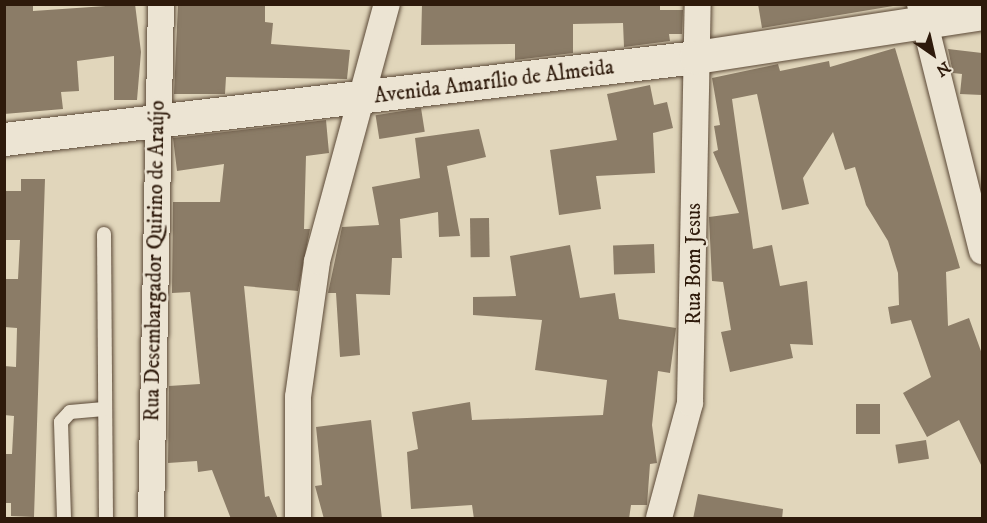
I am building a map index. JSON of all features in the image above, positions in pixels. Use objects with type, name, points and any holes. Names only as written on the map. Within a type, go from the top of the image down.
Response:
[{"type":"street","name":"Rua Desembargador Quirino de Araújo","points":[[151,519],[156,120],[161,4]]},
{"type":"street","points":[[297,519],[298,397],[317,261],[387,4]]},
{"type":"street","name":"Rua Bom Jesus","points":[[659,519],[690,403],[698,4]]},
{"type":"street","name":"Avenida Amarílio de Almeida","points":[[4,139],[696,57],[920,14],[982,13]]},
{"type":"street","points":[[920,14],[982,251]]},
{"type":"lane","points":[[104,234],[106,519]]},
{"type":"lane","points":[[64,519],[61,423],[70,412],[104,409]]},
{"type":"building","points":[[4,4],[33,4],[33,11],[135,4],[141,52],[137,100],[114,100],[114,56],[77,61],[79,91],[61,92],[63,109],[4,114]]},
{"type":"building","points":[[178,4],[265,4],[265,22],[273,23],[271,44],[350,50],[347,79],[226,77],[225,94],[174,94]]},
{"type":"building","points":[[422,4],[660,4],[660,10],[683,10],[682,34],[669,34],[670,41],[624,47],[623,23],[573,24],[573,53],[515,60],[515,44],[421,45]]},
{"type":"building","points":[[758,4],[905,4],[762,28]]},
{"type":"building","points":[[895,48],[960,268],[946,272],[948,326],[969,318],[982,354],[982,467],[959,420],[927,437],[903,393],[931,377],[911,320],[891,324],[888,307],[899,305],[898,273],[888,241],[866,205],[855,167],[845,170],[833,132],[803,178],[809,204],[782,210],[757,94],[732,99],[753,249],[772,245],[780,286],[807,281],[813,345],[790,344],[793,358],[730,372],[721,332],[731,330],[723,282],[712,281],[709,217],[739,213],[713,152],[718,150],[714,126],[720,125],[712,78],[778,64],[780,71],[829,61],[830,67]]},
{"type":"building","points":[[948,49],[982,53],[982,95],[960,94],[962,74],[953,73]]},
{"type":"building","points":[[650,85],[654,105],[667,102],[673,128],[653,133],[655,173],[596,176],[601,209],[559,215],[550,150],[617,140],[607,94]]},
{"type":"building","points":[[421,108],[425,132],[379,139],[376,115]]},
{"type":"building","points":[[326,120],[329,153],[306,156],[304,229],[310,229],[298,291],[244,286],[265,497],[269,496],[278,519],[231,519],[212,470],[198,472],[197,461],[168,463],[169,386],[200,384],[190,292],[172,293],[173,202],[220,202],[224,164],[177,171],[173,138]]},
{"type":"building","points":[[479,129],[486,157],[447,166],[460,236],[439,237],[438,212],[400,219],[402,258],[392,258],[390,295],[356,294],[360,355],[340,357],[336,293],[328,293],[342,227],[379,225],[372,187],[420,178],[415,138]]},
{"type":"building","points":[[21,179],[45,179],[34,517],[11,516],[11,503],[4,503],[4,454],[12,454],[14,416],[4,415],[4,366],[16,367],[17,328],[4,327],[4,279],[18,279],[20,240],[4,240],[4,191],[21,191]]},
{"type":"building","points":[[470,218],[489,218],[490,257],[471,257]]},
{"type":"building","points":[[654,244],[655,273],[614,274],[613,245]]},
{"type":"building","points":[[570,245],[580,298],[615,293],[619,319],[676,328],[670,373],[658,371],[652,425],[657,463],[650,464],[647,505],[631,505],[629,519],[474,519],[472,505],[411,509],[407,452],[418,449],[412,412],[470,402],[472,420],[603,415],[607,380],[535,370],[542,320],[473,315],[473,297],[516,296],[510,256]]},
{"type":"building","points":[[856,404],[880,404],[880,434],[856,434]]},
{"type":"building","points":[[371,420],[382,519],[324,519],[315,486],[322,485],[316,427]]},
{"type":"building","points":[[926,440],[929,459],[898,464],[895,445]]},
{"type":"building","points":[[698,494],[783,509],[782,519],[693,519]]}]
